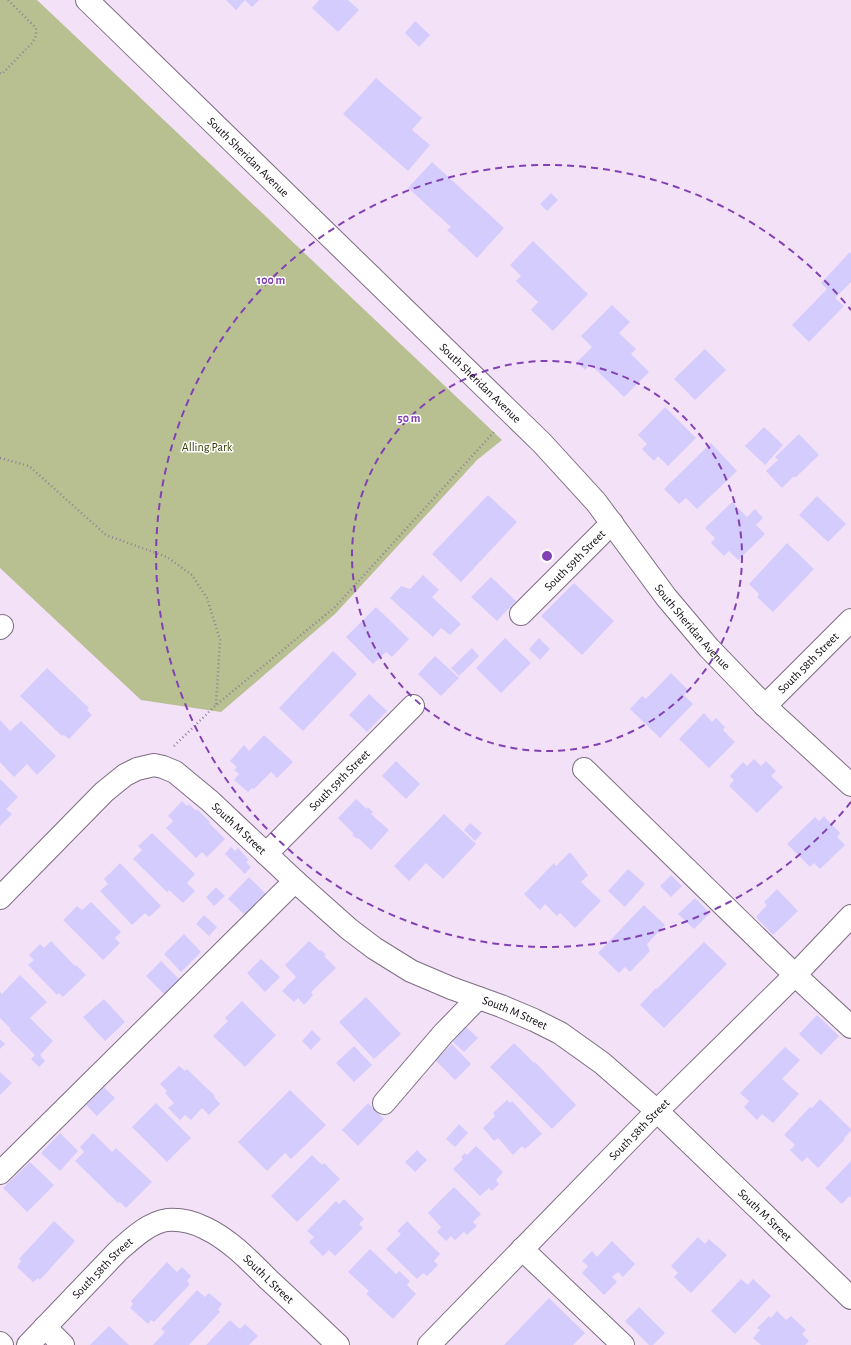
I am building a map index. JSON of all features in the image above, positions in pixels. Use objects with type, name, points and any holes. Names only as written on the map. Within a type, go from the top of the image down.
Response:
[{"type":"street","name":"South Sheridan Avenue","points":[[86,0],[542,443],[596,502],[681,616],[709,648],[766,706],[851,785]]},
{"type":"street","name":"South 59th Street","points":[[520,614],[612,522]]},
{"type":"street","name":"South 58th Street","points":[[766,706],[851,620]]},
{"type":"street","name":"South 59th Street","points":[[266,854],[412,706]]},
{"type":"street","name":"South M Street","points":[[154,765],[174,772],[191,785],[349,930],[390,959],[411,971],[444,986],[501,1006],[534,1020],[560,1033],[602,1063],[657,1111],[851,1298]]},
{"type":"street","points":[[0,898],[109,787],[125,775],[137,769],[154,765]]},
{"type":"street","points":[[584,770],[795,975],[851,1027]]},
{"type":"street","points":[[0,1173],[295,881]]},
{"type":"street","name":"South 58th Street","points":[[429,1345],[657,1111],[795,975],[851,916]]},
{"type":"street","points":[[384,1103],[443,1034],[478,998]]},
{"type":"street","name":"South 58th Street","points":[[28,1345],[132,1238],[155,1224],[166,1220],[192,1222]]},
{"type":"street","name":"South L Street","points":[[192,1222],[206,1228],[233,1246],[338,1345]]},
{"type":"street","points":[[522,1249],[623,1345]]},
{"type":"street","points":[[45,1327],[63,1345]]},
{"type":"path","points":[[0,73],[2,74],[32,43],[36,36],[36,28],[8,0]]},
{"type":"path","points":[[154,765],[216,705],[335,607],[494,432]]},
{"type":"path","points":[[0,458],[29,466],[106,535],[167,557],[192,575],[208,598],[220,640],[216,705]]},
{"type":"green space","name":"Alling Park","points":[[0,0],[37,0],[502,440],[477,460],[335,614],[221,712],[141,700],[0,568]]},
{"type":"building","points":[[226,0],[245,0],[236,10]]},
{"type":"building","points":[[245,0],[259,0],[252,7]]},
{"type":"building","points":[[319,0],[348,0],[359,10],[338,32],[312,8]]},
{"type":"building","points":[[415,21],[430,35],[419,47],[405,33]]},
{"type":"building","points":[[376,78],[422,118],[412,130],[430,145],[408,171],[343,114]]},
{"type":"building","points":[[432,162],[504,228],[477,258],[447,230],[451,227],[408,188]]},
{"type":"building","points":[[551,193],[558,200],[547,211],[540,204]]},
{"type":"building","points":[[533,241],[588,294],[553,331],[531,310],[538,302],[516,281],[521,276],[510,265]]},
{"type":"building","points":[[850,252],[851,282],[835,298],[844,306],[809,342],[792,325],[827,289],[821,283]]},
{"type":"building","points":[[612,305],[630,322],[619,333],[636,349],[631,354],[649,372],[624,397],[590,364],[585,370],[577,362],[592,347],[581,336]]},
{"type":"building","points":[[705,349],[726,370],[695,400],[674,379]]},
{"type":"building","points":[[665,407],[696,438],[668,466],[658,456],[654,461],[642,449],[647,444],[638,435]]},
{"type":"building","points":[[764,427],[783,445],[765,465],[745,446]]},
{"type":"building","points":[[799,434],[819,455],[782,488],[766,471],[778,460],[775,457]]},
{"type":"building","points":[[711,443],[737,471],[697,509],[686,498],[679,504],[664,489]]},
{"type":"building","points":[[488,495],[517,522],[461,582],[432,554]]},
{"type":"building","points":[[817,496],[846,524],[828,542],[799,515]]},
{"type":"building","points":[[732,502],[747,517],[755,509],[763,518],[756,525],[765,534],[738,560],[729,551],[724,556],[711,543],[715,538],[705,528]]},
{"type":"building","points":[[787,543],[814,569],[773,612],[757,597],[759,594],[749,584]]},
{"type":"building","points":[[423,575],[439,590],[432,597],[461,624],[450,635],[441,628],[433,637],[390,598],[401,586],[410,589]]},
{"type":"building","points":[[491,577],[516,601],[497,621],[471,597]]},
{"type":"building","points":[[574,583],[614,621],[582,655],[541,616]]},
{"type":"building","points":[[376,607],[409,639],[392,657],[386,652],[373,664],[346,637]]},
{"type":"building","points":[[505,638],[531,663],[501,693],[476,668]]},
{"type":"building","points":[[539,638],[550,649],[540,660],[529,649]]},
{"type":"building","points":[[472,648],[479,656],[459,676],[451,668]]},
{"type":"building","points":[[333,651],[357,674],[303,731],[279,708]]},
{"type":"building","points":[[435,656],[459,678],[441,696],[418,674]]},
{"type":"building","points":[[47,668],[89,708],[87,710],[92,715],[69,739],[64,735],[62,736],[20,696]]},
{"type":"building","points":[[671,673],[689,691],[684,695],[693,704],[660,738],[630,709],[642,696],[646,699]]},
{"type":"building","points":[[369,694],[387,711],[367,732],[349,715]]},
{"type":"building","points":[[704,713],[712,722],[716,718],[725,727],[723,730],[735,742],[709,768],[679,739]]},
{"type":"building","points":[[0,720],[10,731],[21,721],[56,756],[37,775],[27,764],[14,777],[0,762]]},
{"type":"building","points":[[264,735],[293,762],[277,778],[271,772],[254,789],[252,788],[248,792],[234,780],[239,774],[234,770],[237,767],[230,761],[244,745],[249,751]]},
{"type":"building","points":[[754,759],[761,766],[766,761],[776,771],[771,776],[783,787],[757,813],[729,786],[734,780],[730,776],[743,762],[747,766]]},
{"type":"building","points":[[396,761],[420,784],[406,799],[382,776]]},
{"type":"building","points":[[0,779],[18,797],[6,809],[12,814],[0,826]]},
{"type":"building","points":[[356,799],[367,809],[368,807],[373,812],[371,814],[389,830],[371,850],[358,838],[357,839],[352,835],[354,834],[338,818]]},
{"type":"building","points":[[182,801],[187,806],[189,804],[196,811],[197,809],[225,839],[207,857],[202,852],[196,858],[166,828],[173,821],[168,816]]},
{"type":"building","points":[[444,814],[476,844],[443,879],[426,863],[409,881],[394,866]]},
{"type":"building","points":[[824,816],[840,833],[837,837],[845,845],[820,869],[814,863],[810,867],[787,844],[815,817],[819,821]]},
{"type":"building","points":[[470,823],[482,833],[475,841],[464,830]]},
{"type":"building","points":[[152,833],[195,874],[187,883],[195,891],[183,903],[169,890],[167,892],[133,859],[142,850],[138,846]]},
{"type":"building","points":[[231,847],[235,851],[238,848],[249,860],[246,862],[251,867],[245,874],[225,854]]},
{"type":"building","points":[[570,852],[588,875],[581,882],[601,901],[575,928],[560,913],[557,916],[545,904],[540,910],[524,894],[554,863],[556,866]]},
{"type":"building","points":[[120,863],[161,906],[149,917],[145,913],[132,925],[100,891],[108,884],[104,879]]},
{"type":"building","points":[[628,869],[645,884],[625,907],[608,891]]},
{"type":"building","points":[[671,875],[682,886],[671,897],[660,886]]},
{"type":"building","points":[[249,877],[266,894],[246,916],[228,899]]},
{"type":"building","points":[[216,887],[225,896],[214,906],[206,897]]},
{"type":"building","points":[[777,889],[798,911],[773,935],[756,917],[767,905],[764,902]]},
{"type":"building","points":[[695,898],[710,913],[694,929],[678,914]]},
{"type":"building","points":[[91,902],[121,932],[115,938],[120,943],[103,960],[63,920],[77,906],[82,910]]},
{"type":"building","points":[[644,905],[665,925],[647,944],[650,951],[630,972],[625,967],[619,973],[598,953]]},
{"type":"building","points":[[204,915],[217,927],[209,936],[196,924]]},
{"type":"building","points":[[184,934],[201,952],[181,972],[164,954]]},
{"type":"building","points":[[51,941],[75,966],[76,965],[86,975],[63,997],[59,993],[57,995],[28,965],[34,960],[29,955],[40,944],[44,948]]},
{"type":"building","points":[[309,941],[326,955],[324,956],[336,968],[311,992],[313,995],[304,1005],[298,998],[294,1002],[282,991],[296,977],[285,965]]},
{"type":"building","points":[[704,942],[727,964],[664,1028],[640,1005]]},
{"type":"building","points":[[261,959],[280,977],[265,992],[247,973]]},
{"type":"building","points":[[161,961],[180,980],[165,995],[146,976]]},
{"type":"building","points":[[20,975],[47,1002],[30,1018],[53,1041],[40,1055],[45,1061],[39,1067],[31,1059],[35,1055],[0,1018],[0,992],[2,994]]},
{"type":"building","points":[[366,997],[401,1034],[374,1059],[339,1022]]},
{"type":"building","points":[[104,999],[125,1022],[105,1041],[83,1017]]},
{"type":"building","points":[[242,1001],[276,1035],[245,1067],[213,1036],[228,1021],[225,1018]]},
{"type":"building","points":[[817,1015],[839,1036],[821,1055],[799,1034]]},
{"type":"building","points":[[465,1026],[478,1038],[464,1052],[451,1040]]},
{"type":"building","points":[[312,1030],[321,1039],[311,1050],[302,1041]]},
{"type":"building","points":[[0,1039],[5,1044],[0,1049]]},
{"type":"building","points":[[514,1043],[534,1063],[535,1062],[576,1105],[552,1129],[490,1067]]},
{"type":"building","points":[[452,1044],[471,1064],[455,1080],[435,1060]]},
{"type":"building","points":[[354,1046],[372,1065],[354,1082],[336,1063]]},
{"type":"building","points":[[785,1047],[800,1060],[782,1079],[799,1094],[773,1123],[762,1114],[757,1120],[744,1107],[749,1101],[740,1093]]},
{"type":"building","points":[[179,1066],[185,1071],[187,1069],[215,1096],[214,1097],[220,1104],[209,1115],[202,1108],[191,1120],[185,1115],[180,1120],[168,1108],[174,1103],[165,1093],[167,1091],[160,1084]]},
{"type":"building","points":[[0,1072],[12,1083],[0,1095]]},
{"type":"building","points":[[104,1087],[115,1098],[97,1116],[86,1105]]},
{"type":"building","points":[[290,1090],[326,1125],[291,1159],[285,1153],[267,1171],[238,1142]]},
{"type":"building","points":[[820,1099],[851,1129],[851,1131],[818,1168],[807,1157],[802,1162],[790,1150],[795,1145],[784,1135],[810,1107],[812,1108]]},
{"type":"building","points":[[507,1100],[510,1103],[512,1101],[542,1134],[525,1149],[522,1146],[513,1155],[498,1138],[494,1141],[483,1128],[495,1116],[493,1113]]},
{"type":"building","points":[[156,1103],[191,1138],[167,1162],[132,1127]]},
{"type":"building","points":[[368,1103],[384,1119],[358,1146],[342,1130]]},
{"type":"building","points":[[459,1124],[468,1133],[455,1147],[446,1139]]},
{"type":"building","points":[[60,1133],[78,1151],[60,1171],[41,1153]]},
{"type":"building","points":[[93,1133],[112,1152],[116,1148],[152,1182],[126,1208],[120,1202],[118,1203],[75,1161],[84,1152],[80,1147]]},
{"type":"building","points":[[476,1146],[503,1172],[496,1180],[499,1184],[492,1191],[489,1188],[480,1196],[453,1169],[463,1159],[461,1157],[465,1153],[467,1155]]},
{"type":"building","points":[[417,1150],[427,1160],[415,1172],[405,1162]]},
{"type":"building","points":[[312,1155],[322,1165],[324,1163],[340,1179],[297,1222],[271,1196]]},
{"type":"building","points":[[851,1161],[851,1198],[849,1196],[842,1204],[825,1188]]},
{"type":"building","points":[[30,1162],[54,1185],[27,1212],[3,1188]]},
{"type":"building","points":[[454,1187],[481,1214],[473,1222],[477,1226],[467,1235],[464,1232],[455,1240],[451,1236],[446,1241],[437,1232],[441,1227],[428,1213]]},
{"type":"building","points":[[344,1199],[364,1219],[359,1224],[363,1228],[335,1256],[329,1250],[323,1256],[309,1242],[314,1237],[307,1231],[336,1201],[339,1204]]},
{"type":"building","points":[[54,1221],[75,1241],[40,1280],[38,1278],[33,1282],[17,1267],[21,1261],[19,1259]]},
{"type":"building","points":[[407,1221],[440,1254],[434,1261],[438,1265],[427,1276],[423,1273],[417,1279],[386,1249],[401,1234],[397,1231]]},
{"type":"building","points":[[698,1237],[705,1244],[709,1239],[727,1255],[691,1293],[674,1277],[678,1273],[671,1266]]},
{"type":"building","points":[[612,1241],[635,1264],[623,1277],[618,1272],[612,1277],[617,1282],[604,1295],[582,1273],[588,1266],[582,1261],[592,1251],[597,1257]]},
{"type":"building","points":[[370,1249],[396,1274],[399,1271],[410,1281],[407,1285],[416,1294],[393,1319],[366,1294],[369,1291],[348,1272]]},
{"type":"building","points":[[167,1262],[177,1272],[182,1267],[191,1276],[187,1281],[190,1284],[154,1322],[151,1320],[148,1324],[130,1308],[133,1304],[131,1301]]},
{"type":"building","points":[[741,1279],[748,1285],[753,1279],[771,1296],[735,1334],[711,1311]]},
{"type":"building","points":[[197,1290],[205,1297],[209,1293],[222,1304],[218,1310],[220,1312],[189,1345],[153,1345],[165,1332],[161,1329]]},
{"type":"building","points":[[549,1298],[585,1333],[573,1345],[504,1345]]},
{"type":"building","points":[[639,1307],[665,1333],[653,1345],[649,1345],[625,1321]]},
{"type":"building","points":[[777,1311],[786,1320],[791,1316],[806,1330],[802,1334],[809,1341],[805,1345],[761,1345],[753,1338],[760,1330],[757,1328],[769,1316],[771,1318]]},
{"type":"building","points":[[230,1320],[240,1329],[245,1324],[258,1336],[249,1345],[206,1345]]},
{"type":"building","points":[[109,1326],[129,1345],[90,1345]]}]
